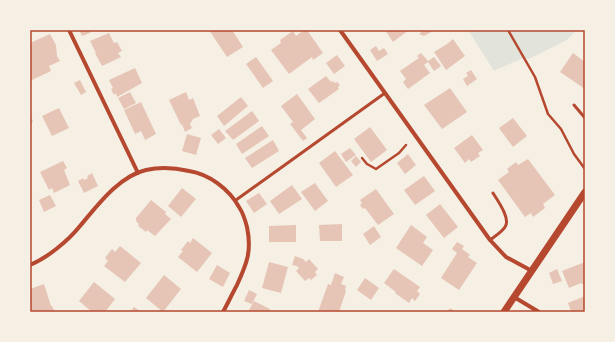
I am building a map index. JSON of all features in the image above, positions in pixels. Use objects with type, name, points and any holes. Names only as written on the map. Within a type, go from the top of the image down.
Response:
[{"type":"street","points":[[69,30],[138,173]]},
{"type":"street","points":[[340,30],[490,240],[506,257],[532,270]]},
{"type":"street","points":[[30,265],[59,247],[80,227],[90,212],[121,183],[138,173],[145,170],[154,169],[181,169],[195,172],[212,180],[226,190],[236,200],[244,214],[250,239],[246,263],[223,312]]},
{"type":"street","points":[[504,312],[585,192]]},
{"type":"street","points":[[514,297],[538,312]]},
{"type":"lane","points":[[236,200],[385,93]]},
{"type":"lane","points":[[574,105],[585,118]]},
{"type":"lane","points":[[490,240],[506,227],[507,220],[494,193]]},
{"type":"path","points":[[508,30],[535,77],[548,114],[561,130],[574,154],[585,169]]},
{"type":"path","points":[[362,158],[367,164],[376,169],[399,153],[406,144]]},
{"type":"shaded area","points":[[468,30],[577,30],[567,40],[529,59],[523,58],[494,71]]},
{"type":"building","points":[[79,30],[90,30],[90,33],[82,36]]},
{"type":"building","points":[[209,30],[232,30],[243,47],[227,57]]},
{"type":"building","points":[[304,30],[307,30],[323,53],[313,60],[312,57],[289,74],[271,50],[281,43],[280,40],[293,31],[296,36]]},
{"type":"building","points":[[385,30],[409,30],[393,42]]},
{"type":"building","points":[[424,30],[430,30],[431,32],[424,36],[419,34]]},
{"type":"building","points":[[109,33],[114,43],[117,42],[122,51],[118,53],[121,57],[102,66],[90,41]]},
{"type":"building","points":[[50,34],[56,45],[57,56],[60,61],[49,66],[51,71],[30,81],[30,43]]},
{"type":"building","points":[[453,39],[465,56],[446,70],[434,52]]},
{"type":"building","points":[[376,46],[379,51],[384,48],[388,54],[377,61],[370,50]]},
{"type":"building","points":[[421,53],[428,61],[434,57],[441,66],[434,71],[428,62],[424,65],[430,73],[408,89],[403,82],[406,79],[400,71],[419,58],[417,56]]},
{"type":"building","points":[[573,53],[585,62],[585,89],[560,72]]},
{"type":"building","points":[[337,55],[345,66],[334,74],[326,63]]},
{"type":"building","points":[[256,57],[273,81],[263,88],[246,64]]},
{"type":"building","points":[[135,68],[142,83],[117,97],[116,93],[114,95],[111,89],[113,88],[109,80]]},
{"type":"building","points":[[471,70],[477,79],[467,86],[463,79],[468,76],[466,73]]},
{"type":"building","points":[[326,76],[331,82],[337,82],[340,85],[338,87],[339,89],[319,103],[308,89]]},
{"type":"building","points":[[80,80],[86,92],[81,95],[74,83]]},
{"type":"building","points":[[450,88],[467,112],[442,129],[424,105]]},
{"type":"building","points":[[130,92],[136,103],[124,109],[118,98]]},
{"type":"building","points":[[186,92],[189,100],[193,98],[200,116],[193,119],[190,124],[192,128],[185,132],[169,100]]},
{"type":"building","points":[[297,94],[315,119],[301,130],[307,138],[303,141],[290,124],[293,122],[281,106]]},
{"type":"building","points":[[241,97],[248,106],[224,126],[217,116]]},
{"type":"building","points":[[141,102],[156,134],[145,140],[141,131],[135,134],[124,110]]},
{"type":"building","points":[[59,108],[69,128],[52,136],[42,116]]},
{"type":"building","points":[[252,111],[259,121],[233,140],[225,131]]},
{"type":"building","points":[[30,114],[33,122],[30,123]]},
{"type":"building","points":[[513,118],[527,136],[513,147],[499,128]]},
{"type":"building","points":[[262,126],[269,136],[242,154],[236,144]]},
{"type":"building","points":[[370,127],[387,150],[371,162],[354,139]]},
{"type":"building","points":[[219,129],[226,138],[218,144],[211,135]]},
{"type":"building","points":[[187,134],[201,138],[196,155],[182,151]]},
{"type":"building","points":[[472,135],[483,150],[478,153],[480,156],[471,162],[469,159],[465,163],[454,148]]},
{"type":"building","points":[[273,140],[279,151],[252,168],[245,158]]},
{"type":"building","points":[[350,148],[356,155],[346,162],[341,154]]},
{"type":"building","points":[[335,151],[353,175],[336,187],[319,163]]},
{"type":"building","points":[[408,154],[416,165],[405,174],[397,163]]},
{"type":"building","points":[[356,156],[361,162],[356,167],[351,161]]},
{"type":"building","points":[[528,159],[555,195],[543,204],[545,208],[533,217],[531,213],[525,217],[498,180],[509,172],[507,169],[516,162],[518,165]]},
{"type":"building","points":[[63,161],[67,168],[64,170],[70,185],[54,193],[52,188],[49,190],[40,172]]},
{"type":"building","points":[[92,173],[98,186],[84,193],[78,181],[83,178],[84,180],[88,178],[87,176]]},
{"type":"building","points":[[424,176],[435,191],[415,205],[404,190]]},
{"type":"building","points":[[315,183],[328,201],[315,211],[301,192]]},
{"type":"building","points":[[292,185],[302,199],[279,214],[270,201]]},
{"type":"building","points":[[182,188],[196,199],[181,217],[168,206]]},
{"type":"building","points":[[376,189],[394,214],[378,225],[365,208],[363,209],[360,205],[362,203],[360,200]]},
{"type":"building","points":[[259,193],[267,204],[254,213],[246,201]]},
{"type":"building","points":[[50,195],[56,206],[44,212],[39,200]]},
{"type":"building","points":[[151,200],[166,212],[165,214],[171,219],[155,236],[138,226],[139,224],[136,221],[136,218]]},
{"type":"building","points":[[440,204],[458,227],[444,238],[426,215]]},
{"type":"building","points":[[342,224],[342,241],[320,241],[319,225]]},
{"type":"building","points":[[296,225],[296,242],[269,242],[269,226]]},
{"type":"building","points":[[411,225],[427,237],[423,243],[433,250],[422,266],[396,248]]},
{"type":"building","points":[[374,226],[381,237],[370,245],[363,234]]},
{"type":"building","points":[[193,238],[212,253],[197,272],[178,257],[188,241],[190,243]]},
{"type":"building","points":[[457,242],[464,246],[462,249],[470,255],[468,257],[477,263],[459,290],[441,278],[457,253],[452,249]]},
{"type":"building","points":[[120,246],[141,263],[125,282],[104,266],[108,261],[105,258],[112,249],[115,252]]},
{"type":"building","points":[[295,256],[306,262],[309,259],[318,269],[315,272],[317,275],[311,280],[309,278],[305,281],[296,271],[299,268],[292,265]]},
{"type":"building","points":[[269,262],[288,267],[281,293],[262,288]]},
{"type":"building","points":[[585,262],[585,283],[569,288],[562,271]]},
{"type":"building","points":[[217,265],[230,273],[223,287],[209,279]]},
{"type":"building","points":[[394,269],[420,287],[417,291],[420,294],[415,301],[412,298],[409,303],[384,283]]},
{"type":"building","points":[[557,269],[562,281],[553,284],[549,273]]},
{"type":"building","points":[[335,273],[344,277],[341,284],[346,286],[346,291],[339,312],[318,312],[328,284],[331,285]]},
{"type":"building","points":[[164,275],[181,289],[163,312],[146,298]]},
{"type":"building","points":[[365,278],[379,288],[371,300],[357,290]]},
{"type":"building","points":[[94,282],[115,299],[105,312],[92,312],[79,301]]},
{"type":"building","points":[[44,284],[51,306],[55,312],[31,312],[30,289]]},
{"type":"building","points":[[249,290],[257,294],[252,304],[244,301]]},
{"type":"building","points":[[585,296],[585,312],[568,312],[571,311],[568,303]]},
{"type":"building","points":[[254,301],[270,309],[269,312],[248,312]]},
{"type":"building","points":[[134,307],[141,312],[130,312]]},
{"type":"building","points":[[450,308],[456,312],[447,312]]}]
